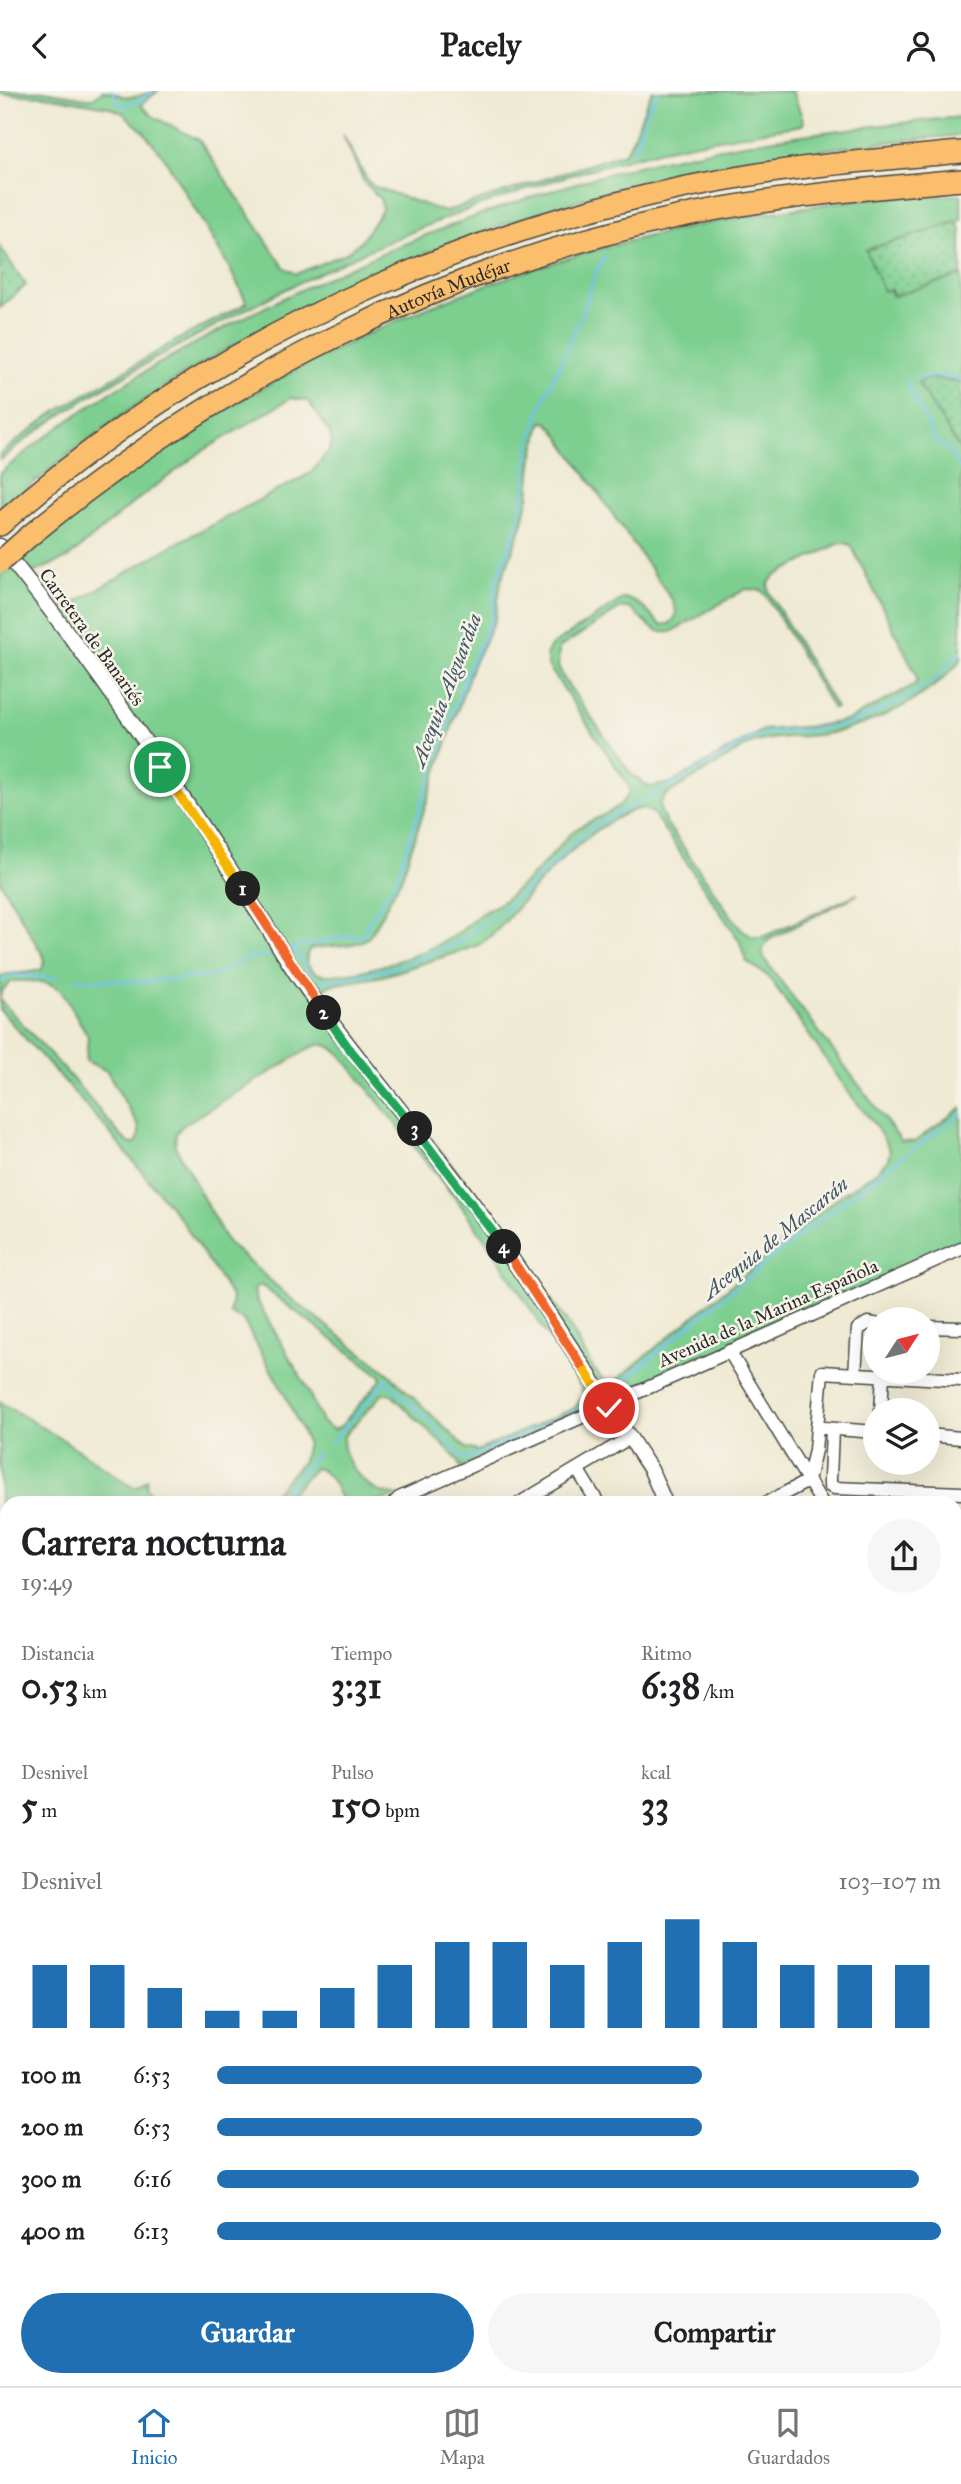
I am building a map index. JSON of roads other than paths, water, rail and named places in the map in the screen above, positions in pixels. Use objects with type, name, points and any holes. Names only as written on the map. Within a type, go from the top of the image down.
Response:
[{"type":"highway","name":"Autovía Mudéjar","points":[[4,520],[84,457],[201,377],[349,298],[445,257],[586,211],[700,184],[781,170],[961,152]]},
{"type":"highway","name":"Autovía Mudéjar","points":[[0,562],[99,480],[232,392],[340,334],[452,285],[572,244],[678,217],[808,195],[961,180]]},
{"type":"street","name":"Carretera de Banariés","points":[[0,546],[71,635],[348,1047],[443,1164],[499,1240],[657,1481],[662,1496]]},
{"type":"street","name":"Avenida de la Marina Española","points":[[407,1496],[961,1249]]},
{"type":"street","points":[[855,1374],[858,1329],[863,1326]]},
{"type":"street","points":[[940,1327],[961,1328]]},
{"type":"street","points":[[729,1351],[818,1496]]},
{"type":"street","points":[[808,1481],[822,1372],[863,1375]]},
{"type":"street","points":[[940,1379],[961,1380]]},
{"type":"street","points":[[816,1428],[863,1431]]},
{"type":"street","points":[[832,1429],[830,1486],[907,1496]]},
{"type":"street","points":[[940,1436],[961,1438]]},
{"type":"street","points":[[532,1496],[629,1438]]},
{"type":"street","points":[[577,1469],[594,1496]]},
{"type":"street","points":[[779,1496],[808,1481]]},
{"type":"street","points":[[927,1496],[961,1493]]},
{"type":"waterway","name":"Acequia Alguardia","points":[[112,91],[123,106],[139,101],[153,91]]},
{"type":"waterway","name":"Acequia Alguardia","points":[[633,152],[648,109],[658,91]]},
{"type":"waterway","name":"Acequia Alguardia","points":[[288,949],[347,936],[362,937],[369,921],[397,878],[446,729],[492,619],[496,582],[518,523],[528,453],[541,406],[582,314],[596,272],[605,257]]},
{"type":"waterway","name":"Acequia de Mascarán","points":[[918,379],[938,376],[961,380]]},
{"type":"waterway","name":"Acequia de Mascarán","points":[[911,382],[910,390],[936,441],[948,449],[961,469]]},
{"type":"waterway","name":"Acequia de Mascarán","points":[[294,949],[316,983],[390,969],[463,940],[489,919],[504,911],[580,837],[600,822],[671,786],[755,736],[851,723],[883,709],[936,678],[961,651]]},
{"type":"waterway","name":"Acequia Alguardia","points":[[76,979],[146,982],[213,976],[244,958],[271,955]]},
{"type":"waterway","name":"Acequia Alguardia","points":[[0,981],[12,975],[57,978]]},
{"type":"waterway","name":"Acequia de Mascarán","points":[[613,1390],[784,1248],[961,1114]]},
{"type":"waterway","name":"Acequia de Mascarán","points":[[331,1443],[386,1380],[467,1459],[593,1403]]},
{"type":"waterway","name":"Acequia de Mascarán","points":[[280,1496],[318,1453]]}]
